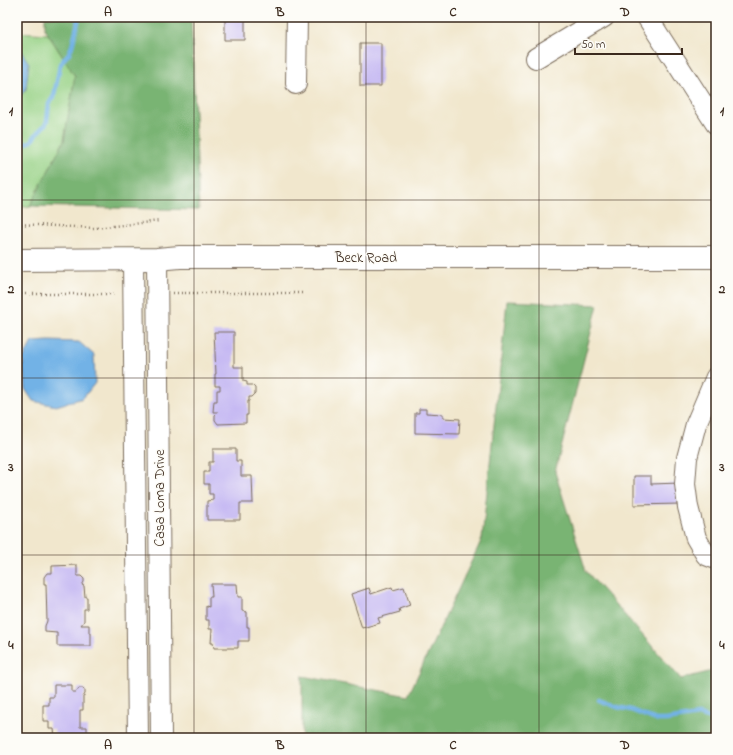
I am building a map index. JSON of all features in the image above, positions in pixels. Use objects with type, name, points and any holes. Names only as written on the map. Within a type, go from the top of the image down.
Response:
[{"type":"main road","name":"Beck Road","points":[[17,260],[157,259],[180,257],[716,257]]},
{"type":"street","points":[[296,84],[297,17]]},
{"type":"street","points":[[536,58],[604,17]]},
{"type":"street","points":[[647,17],[716,124]]},
{"type":"street","name":"Casa Loma Drive","points":[[133,259],[138,738]]},
{"type":"street","name":"Casa Loma Drive","points":[[157,259],[160,738]]},
{"type":"street","points":[[133,316],[158,316]]},
{"type":"street","points":[[716,377],[696,424],[687,458],[685,484],[688,508],[696,538],[706,556],[716,559]]},
{"type":"street","points":[[135,429],[158,428]]},
{"type":"street","points":[[136,547],[159,546]]},
{"type":"street","points":[[137,661],[160,660]]},
{"type":"path","points":[[17,224],[95,228],[160,221]]},
{"type":"green space","points":[[45,17],[191,17],[199,210],[30,206],[64,141],[75,76],[45,29]]},
{"type":"green space","points":[[17,32],[48,34],[75,76],[64,141],[30,206],[17,208],[17,100],[26,89],[20,51],[17,51]]},
{"type":"green space","points":[[507,301],[598,305],[555,472],[586,571],[681,679],[716,670],[716,738],[302,738],[302,676],[408,696],[482,539]]},
{"type":"water","points":[[20,50],[29,63],[26,89],[17,100],[17,51]]},
{"type":"water","points":[[32,342],[79,342],[94,355],[95,383],[83,398],[56,406],[33,401],[25,389],[23,359]]},
{"type":"building","points":[[225,17],[245,17],[245,40],[225,40]]},
{"type":"building","points":[[360,43],[381,43],[381,86],[360,86]]},
{"type":"building","points":[[214,332],[234,332],[234,367],[243,367],[243,381],[247,382],[247,385],[252,385],[255,388],[255,394],[252,397],[249,397],[246,423],[218,424],[215,420],[215,415],[218,412],[213,412],[214,401],[217,401],[217,390],[220,390],[220,386],[215,386],[216,374]]},
{"type":"building","points":[[419,409],[426,409],[426,413],[443,414],[443,418],[460,419],[459,434],[415,433],[415,413],[419,413]]},
{"type":"building","points":[[213,449],[236,449],[236,461],[241,461],[241,476],[252,476],[253,503],[240,503],[240,520],[207,520],[207,501],[213,500],[213,494],[209,494],[209,484],[204,484],[204,472],[209,472],[209,462],[213,462]]},
{"type":"building","points":[[634,476],[651,476],[651,484],[680,483],[680,504],[634,505]]},
{"type":"building","points":[[77,565],[77,576],[81,576],[84,579],[82,585],[84,586],[85,597],[87,597],[87,609],[84,609],[84,621],[81,625],[89,625],[89,633],[91,633],[91,646],[57,646],[57,633],[45,632],[47,621],[46,584],[44,584],[44,577],[47,573],[52,573],[52,566]]},
{"type":"building","points":[[211,584],[237,584],[238,597],[242,597],[242,611],[247,612],[247,627],[249,627],[249,641],[238,641],[238,648],[214,648],[213,643],[211,643],[212,629],[209,629],[209,620],[206,620],[206,606],[209,607],[209,597],[212,597]]},
{"type":"building","points":[[392,587],[393,590],[404,587],[410,605],[399,609],[400,612],[378,618],[380,623],[362,628],[351,594],[369,588],[371,594]]},
{"type":"building","points":[[54,685],[72,685],[72,692],[76,692],[79,688],[83,688],[85,690],[83,697],[83,710],[80,710],[80,727],[87,727],[86,738],[55,738],[54,729],[49,729],[49,721],[43,721],[43,705],[49,705],[49,697],[54,697]]},
{"type":"waterway","points":[[17,148],[32,141],[47,121],[49,104],[54,96],[60,65],[69,53],[72,46],[78,17]]},
{"type":"waterway","points":[[599,700],[656,720],[698,715],[716,720]]}]
